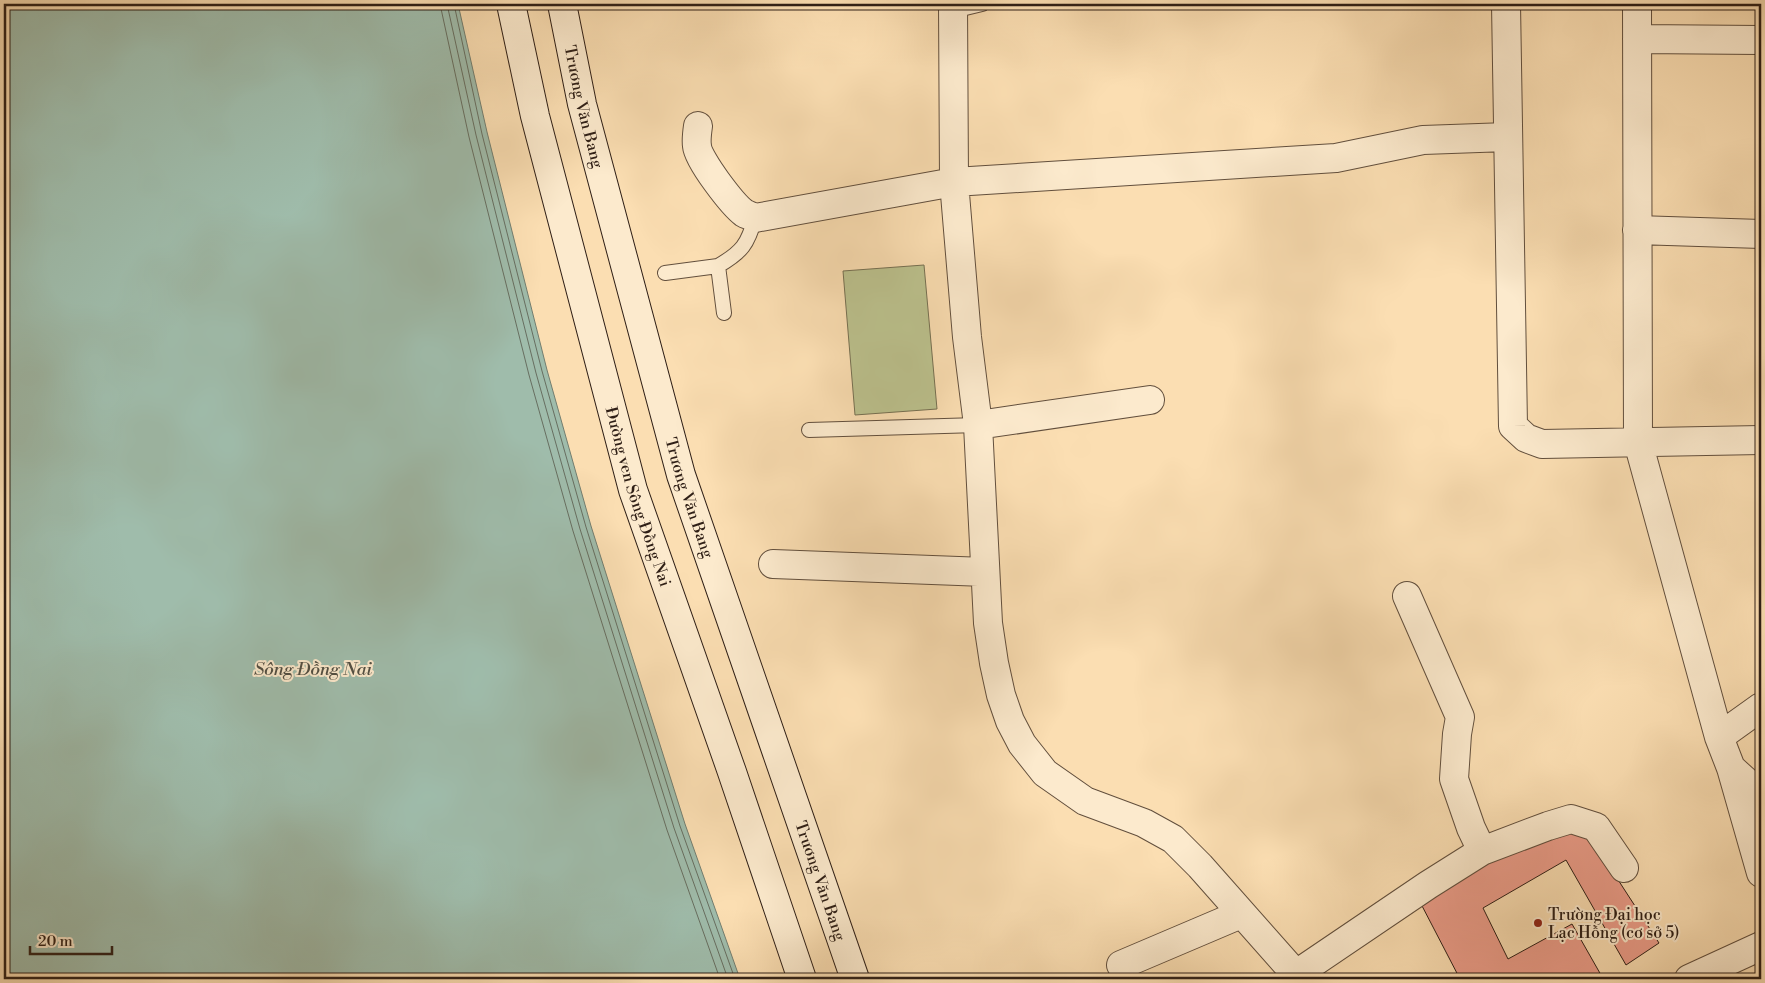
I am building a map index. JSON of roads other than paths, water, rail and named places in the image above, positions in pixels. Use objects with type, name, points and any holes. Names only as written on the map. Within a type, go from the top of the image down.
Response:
[{"type":"street","name":"Đường ven Sông Đồng Nai","points":[[511,4],[535,116],[633,490],[802,979]]},
{"type":"street","name":"Trương Văn Bang","points":[[562,4],[582,104],[680,475],[854,979]]},
{"type":"street","points":[[1506,4],[1513,426],[1526,438],[1542,444],[1761,440]]},
{"type":"street","points":[[1637,4],[1638,442],[1719,737],[1731,768],[1761,873]]},
{"type":"street","points":[[953,7],[954,182],[967,337],[978,425],[988,623],[1001,694],[1010,720],[1022,744],[1045,773],[1084,801],[1144,823],[1173,839],[1200,866],[1297,977],[1428,885],[1482,851],[1548,826],[1571,819],[1596,827],[1624,868]]},
{"type":"street","points":[[1637,39],[1761,40]]},
{"type":"street","points":[[698,126],[697,147],[702,159],[736,205],[744,213],[755,218],[954,182],[1336,158],[1423,140],[1507,136]]},
{"type":"street","points":[[1637,230],[1761,234]]},
{"type":"street","points":[[978,425],[1150,400]]},
{"type":"street","points":[[773,564],[986,572]]},
{"type":"street","points":[[1407,596],[1460,717],[1454,779],[1471,828],[1482,851]]},
{"type":"street","points":[[1719,737],[1761,707]]},
{"type":"street","points":[[1731,768],[1761,795]]},
{"type":"street","points":[[1121,965],[1241,914]]},
{"type":"street","points":[[1689,979],[1760,949]]},
{"type":"lane","points":[[953,7],[982,4]]},
{"type":"lane","points":[[665,273],[718,266],[737,253],[747,242],[755,218]]},
{"type":"lane","points":[[718,266],[724,313]]},
{"type":"lane","points":[[809,430],[978,425]]},
{"type":"water","name":"Sông Đồng Nai","points":[[4,4],[458,4],[487,132],[547,370],[591,526],[685,824],[740,979],[4,979]]},
{"type":"place","name":"Trường Đại học Lạc Hồng (cơ sở 5)","points":[[1538,923]]}]
